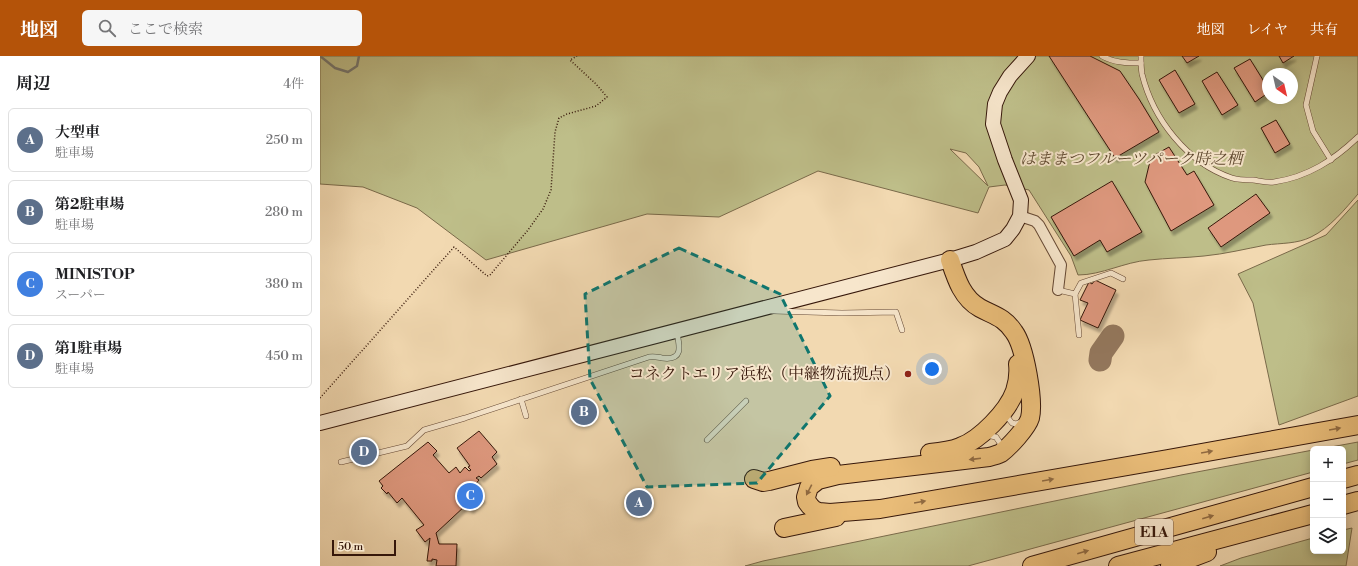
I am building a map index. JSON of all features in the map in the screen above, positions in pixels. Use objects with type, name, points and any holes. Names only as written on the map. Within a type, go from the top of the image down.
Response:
[{"type":"highway","points":[[754,479],[763,482],[812,470],[946,451],[960,447],[978,437],[1008,404],[1015,391],[1018,375],[1018,359],[1011,338],[1001,326],[975,312],[963,302],[953,288],[945,261]]},
{"type":"highway","points":[[880,509],[830,513],[819,512],[810,506],[806,497],[809,487],[818,480],[830,476],[995,456],[1006,448],[1024,430],[1030,419],[1025,358],[1020,340],[1005,321],[979,307],[968,298],[945,261]]},
{"type":"highway","points":[[784,528],[880,509],[1358,424]]},
{"type":"highway","points":[[1346,478],[1358,475]]},
{"type":"highway","name":"E1A","points":[[1032,566],[1310,488]]},
{"type":"highway","points":[[1346,504],[1358,501]]},
{"type":"highway","name":"E1A","points":[[1118,566],[1310,515]]},
{"type":"highway","points":[[1170,566],[1288,521]]},
{"type":"street","points":[[320,423],[945,261],[976,252],[1005,239],[1013,229],[1020,216],[1021,200],[993,124],[994,104],[1010,76],[1028,56]]},
{"type":"street","points":[[1020,216],[1035,220],[1061,265],[1058,290]]},
{"type":"lane","points":[[1102,56],[1107,59],[1124,63],[1141,63]]},
{"type":"lane","points":[[1141,56],[1142,73],[1149,94],[1166,127],[1186,150],[1202,163],[1233,179],[1272,182],[1311,172],[1331,160],[1358,137]]},
{"type":"lane","points":[[1317,56],[1306,105],[1313,130],[1331,160]]},
{"type":"lane","points":[[1079,335],[1075,294],[1081,283],[1111,273],[1123,279]]},
{"type":"lane","points":[[1058,290],[1075,294]]},
{"type":"lane","points":[[758,309],[787,312],[896,312],[902,330]]},
{"type":"lane","points":[[341,462],[407,446],[424,430],[649,357],[654,356],[663,358],[675,356],[679,352],[680,347],[676,330]]},
{"type":"lane","points":[[521,399],[526,416]]},
{"type":"lane","points":[[707,440],[746,401]]},
{"type":"lane","points":[[1008,404],[1008,418],[1012,423],[1019,423],[1030,413]]},
{"type":"lane","points":[[978,437],[989,435],[996,437],[999,440],[1000,447],[995,456]]},
{"type":"path","points":[[320,398],[454,247],[487,276],[490,275],[528,230],[542,209],[551,190],[555,132],[558,118],[596,106],[607,97],[596,84],[570,60],[577,56]]},
{"type":"highlighted area","points":[[679,248],[780,294],[830,396],[757,483],[647,487],[590,379],[585,294]]},
{"type":"green space","name":"はままつフルーツパーク時之栖","points":[[320,56],[1358,56],[1358,194],[1325,229],[1311,237],[1295,242],[1266,245],[1197,257],[1140,261],[1096,273],[1078,275],[1071,256],[1029,190],[1005,185],[989,187],[978,213],[818,171],[719,217],[647,214],[486,260],[417,208],[363,187],[320,184]],"holes":[[[950,149],[966,153],[979,167],[988,186]]]},
{"type":"green space","points":[[1358,200],[1358,396],[1279,425],[1253,303],[1238,274],[1326,235]]},
{"type":"green space","points":[[1358,442],[1358,460],[1346,463],[1346,446],[1336,446]]},
{"type":"green space","points":[[1310,451],[1310,473],[968,566],[745,566],[763,561],[1181,475]]},
{"type":"green space","points":[[1352,528],[1346,566],[1220,566],[1241,558],[1310,539],[1310,554],[1346,554],[1346,529]]},
{"type":"building","points":[[1049,56],[1090,56],[1120,71],[1159,132],[1115,158]]},
{"type":"building","points":[[1182,56],[1199,56],[1187,63]]},
{"type":"building","points":[[1279,56],[1294,56],[1283,63]]},
{"type":"building","points":[[1250,59],[1262,78],[1262,97],[1255,102],[1234,68]]},
{"type":"building","points":[[1175,70],[1195,104],[1179,113],[1159,80]]},
{"type":"building","points":[[1217,72],[1238,105],[1222,115],[1202,81]]},
{"type":"building","points":[[1276,120],[1290,144],[1275,153],[1261,128]]},
{"type":"building","points":[[1169,147],[1187,175],[1194,171],[1214,205],[1171,231],[1145,182],[1151,157]]},
{"type":"building","points":[[1112,181],[1142,232],[1107,252],[1100,240],[1074,256],[1051,217]]},
{"type":"building","points":[[1256,194],[1270,213],[1221,247],[1208,228]]},
{"type":"building","points":[[1095,280],[1116,290],[1098,328],[1080,320],[1088,303],[1080,300],[1089,282],[1092,284]]},
{"type":"building","points":[[479,431],[497,452],[492,457],[497,464],[481,478],[479,476],[476,478],[479,480],[473,487],[483,498],[471,509],[466,505],[436,533],[439,544],[457,544],[456,566],[436,566],[437,560],[432,559],[432,561],[427,561],[430,538],[425,542],[416,530],[424,525],[402,498],[397,503],[388,492],[387,494],[381,488],[383,486],[379,481],[428,442],[437,451],[433,455],[449,473],[456,467],[460,473],[465,467],[469,471],[471,470],[468,467],[470,466],[457,448]]},
{"type":"waterway","points":[[320,56],[335,68],[348,72],[357,66],[359,56]]},
{"type":"taxiway","points":[[1100,360],[1101,353],[1113,336]]},
{"type":"place","name":"コネクトエリア浜松（中継物流拠点）","points":[[908,374]]},
{"type":"place","name":"第2駐車場","points":[[584,412]]},
{"type":"place","name":"第1駐車場","points":[[364,452]]},
{"type":"place","name":"MINISTOP","points":[[470,496]]},
{"type":"place","name":"大型車","points":[[639,503]]}]
